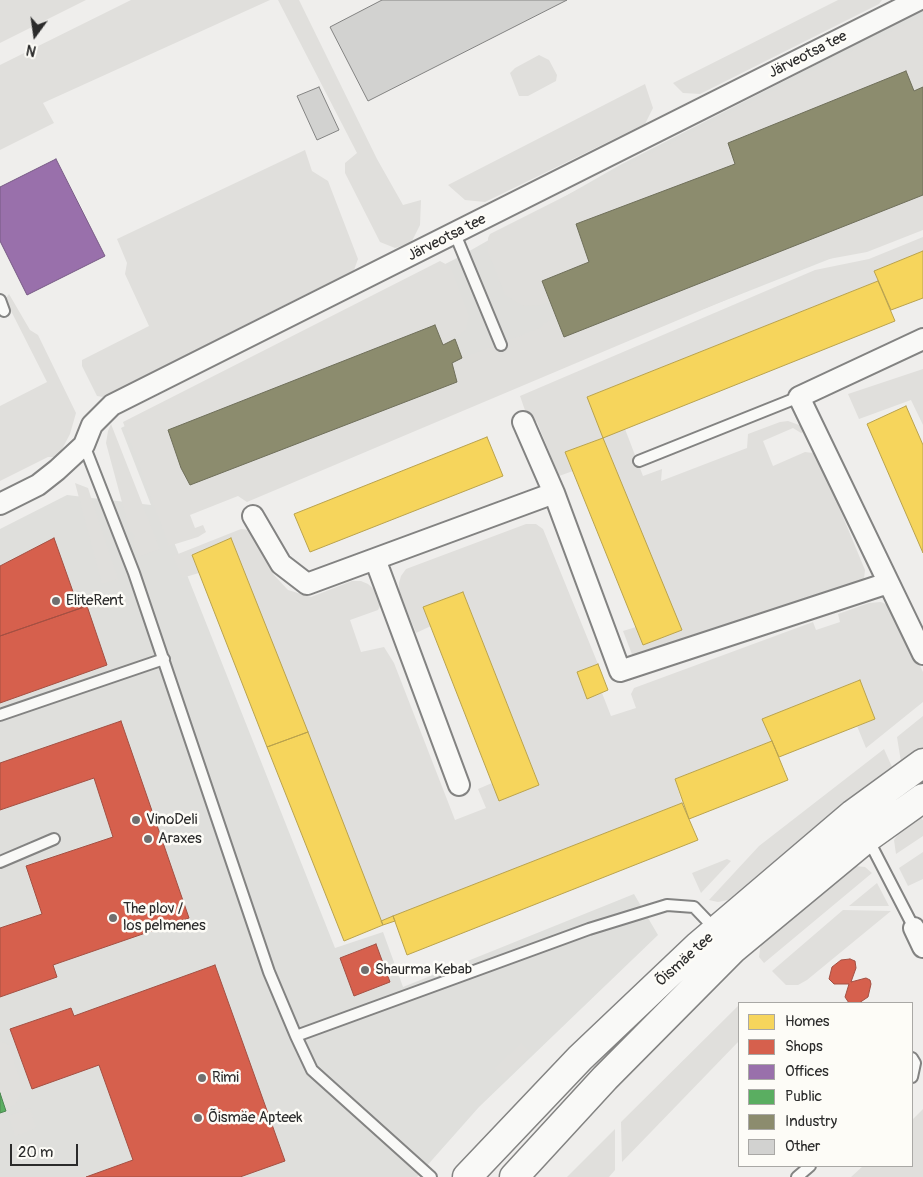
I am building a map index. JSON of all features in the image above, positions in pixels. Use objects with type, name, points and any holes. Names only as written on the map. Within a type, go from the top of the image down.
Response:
[{"type":"main road","name":"Õismäe tee","points":[[514,1177],[605,1078],[733,949],[923,763]]},
{"type":"main road","name":"Õismäe tee","points":[[467,1177],[580,1058],[698,946],[860,826],[923,798]]},
{"type":"street","name":"Järveotsa tee","points":[[0,504],[38,485],[84,445],[92,425],[112,405],[918,0]]},
{"type":"street","points":[[923,338],[799,397],[923,654]]},
{"type":"street","points":[[524,422],[554,493],[620,671],[888,583]]},
{"type":"street","points":[[253,516],[281,564],[307,584],[554,493]]},
{"type":"street","points":[[375,559],[459,785]]},
{"type":"street","points":[[914,928],[923,947]]},
{"type":"lane","points":[[455,234],[501,345]]},
{"type":"lane","points":[[0,300],[4,311]]},
{"type":"lane","points":[[639,461],[799,397]]},
{"type":"lane","points":[[84,445],[134,573],[164,658],[269,972],[312,1070],[431,1177]]},
{"type":"lane","points":[[0,715],[164,658]]},
{"type":"lane","points":[[860,826],[914,928]]},
{"type":"lane","points":[[0,862],[54,839]]},
{"type":"lane","points":[[296,1036],[589,929],[667,905],[694,907],[717,931]]},
{"type":"lane","points":[[913,1060],[915,1063],[913,1072]]},
{"type":"lane","points":[[797,1177],[809,1167]]},
{"type":"shaded area","points":[[0,0],[86,0],[0,43]]},
{"type":"shaded area","points":[[131,0],[270,0],[43,103],[54,123],[0,150],[0,65]]},
{"type":"shaded area","points":[[278,0],[299,0],[377,159],[403,205],[421,200],[420,225],[411,243],[395,248],[380,242],[345,173],[345,163],[357,153]]},
{"type":"shaded area","points":[[838,0],[882,0],[879,4],[700,94],[683,93],[673,83]]},
{"type":"shaded area","points":[[923,10],[923,222],[166,522],[335,948],[383,932],[403,987],[634,894],[658,935],[479,1107],[417,1177],[0,1177],[0,529],[67,495],[151,505],[121,428],[459,257],[620,165]]},
{"type":"shaded area","points":[[922,16],[923,87],[914,91],[905,71],[728,143],[735,164],[576,224],[589,262],[542,281],[550,302],[541,305],[523,306],[505,295],[488,252],[488,238],[490,234]]},
{"type":"shaded area","points":[[539,55],[549,60],[557,75],[556,81],[528,96],[519,96],[510,73],[515,68]]},
{"type":"shaded area","points":[[645,84],[653,108],[645,124],[485,202],[465,200],[448,185]]},
{"type":"shaded area","points":[[305,150],[312,171],[328,181],[358,259],[354,270],[103,397],[97,396],[82,366],[82,360],[149,326],[125,274],[127,263],[117,239]]},
{"type":"shaded area","points":[[923,195],[923,230],[867,252],[818,261],[247,502],[238,496],[190,515],[195,528],[203,525],[206,532],[198,537],[169,546],[123,422],[440,261],[451,267],[469,315],[466,330],[443,345],[435,325],[168,429],[181,468],[191,485],[457,382],[452,363],[540,328],[544,323]]},
{"type":"shaded area","points":[[923,237],[923,251],[874,271],[878,281],[587,397],[625,429],[643,476],[662,469],[661,481],[747,448],[748,434],[780,422],[788,421],[799,425],[807,431],[801,433],[793,428],[763,441],[773,466],[805,452],[813,453],[819,459],[865,570],[864,579],[858,584],[633,657],[623,631],[636,627],[643,645],[681,630],[603,438],[565,452],[573,471],[559,476],[537,422],[528,419],[520,396],[815,270],[869,259]]},
{"type":"shaded area","points":[[9,294],[30,330],[38,335],[76,413],[70,434],[61,451],[55,457],[48,457],[0,481],[0,406],[47,382],[8,305],[6,298]]},
{"type":"shaded area","points":[[923,369],[923,425],[911,400],[859,419],[848,394]]},
{"type":"shaded area","points":[[111,424],[160,549],[138,557],[133,542],[135,536],[130,532],[106,443]]},
{"type":"shaded area","points":[[75,483],[88,488],[118,579],[102,584]]},
{"type":"shaded area","points":[[526,524],[536,524],[543,529],[598,664],[577,672],[587,698],[602,693],[611,716],[636,708],[631,694],[634,688],[813,622],[816,630],[840,622],[838,614],[869,603],[881,602],[890,606],[896,614],[923,672],[923,702],[866,748],[857,726],[875,719],[859,680],[763,719],[772,741],[675,779],[682,803],[381,921],[231,538],[192,555],[199,573],[182,578],[173,556],[241,529],[250,530],[273,574],[288,590],[311,597],[352,581],[361,581],[377,592],[381,604],[378,610],[350,620],[361,652],[384,647],[394,663],[455,820],[486,808],[478,789],[492,783],[500,800],[539,785],[463,592],[423,607],[431,626],[416,633],[399,591],[399,583],[406,569]]},
{"type":"shaded area","points":[[923,716],[923,747],[901,762],[897,737]]},
{"type":"shaded area","points":[[884,749],[893,769],[812,829],[728,900],[718,902],[709,900],[759,846]]},
{"type":"shaded area","points":[[919,815],[923,820],[923,836],[896,854],[894,840]]},
{"type":"shaded area","points":[[923,852],[923,879],[908,886],[899,868]]},
{"type":"shaded area","points":[[727,859],[731,861],[701,893],[692,873]]},
{"type":"shaded area","points":[[855,866],[865,867],[872,873],[764,963],[759,957],[761,942],[846,870]]},
{"type":"shaded area","points":[[877,883],[889,906],[849,906]]},
{"type":"shaded area","points":[[843,910],[891,911],[807,980],[798,985],[786,985],[772,971]]},
{"type":"shaded area","points":[[738,1006],[738,1042],[622,1162],[621,1122]]},
{"type":"shaded area","points":[[0,1041],[9,1045],[23,1090],[15,1105],[5,1108],[0,1093]]},
{"type":"shaded area","points":[[521,1043],[532,1054],[505,1080],[494,1068]]},
{"type":"shaded area","points":[[30,1108],[36,1128],[15,1136],[8,1116]]},
{"type":"shaded area","points":[[923,1109],[923,1177],[851,1177],[862,1167],[913,1167],[913,1119]]},
{"type":"shaded area","points":[[615,1129],[615,1170],[609,1177],[567,1177]]},
{"type":"building: Homes","points":[[923,251],[923,298],[891,310],[874,271]]},
{"type":"building: Homes","points":[[878,281],[895,321],[603,438],[587,397]]},
{"type":"building: Homes","points":[[906,406],[923,445],[923,553],[867,424]]},
{"type":"building: Homes","points":[[487,437],[503,476],[310,552],[294,514]]},
{"type":"building: Homes","points":[[603,438],[682,630],[643,645],[565,452]]},
{"type":"building: Homes","points":[[231,538],[308,732],[267,747],[192,555]]},
{"type":"building: Homes","points":[[463,592],[539,785],[499,801],[423,607]]},
{"type":"building: Homes","points":[[598,664],[608,690],[587,699],[577,672]]},
{"type":"building: Homes","points":[[860,680],[875,719],[779,757],[762,719]]},
{"type":"building: Homes","points":[[308,732],[383,925],[344,941],[267,747]]},
{"type":"building: Homes","points":[[772,741],[788,780],[689,819],[675,779]]},
{"type":"building: Homes","points":[[682,803],[698,840],[407,955],[393,916]]},
{"type":"building: Homes","points":[[393,916],[395,921],[383,925],[381,921]]},
{"type":"building: Shops","points":[[54,538],[77,603],[85,600],[87,606],[0,636],[0,566]]},
{"type":"building: Shops","points":[[87,606],[107,665],[0,703],[0,636]]},
{"type":"building: Shops","points":[[121,721],[189,918],[53,965],[57,977],[0,997],[0,928],[42,914],[26,866],[113,837],[94,778],[0,810],[0,763]]},
{"type":"building: Shops","name":"Shaurma Kebab","points":[[376,944],[390,982],[354,996],[340,958]]},
{"type":"building: Shops","points":[[850,959],[855,961],[856,968],[851,982],[866,978],[870,980],[868,997],[860,1002],[848,1002],[845,997],[849,984],[834,984],[829,979],[832,967],[841,960]]},
{"type":"building: Shops","points":[[215,965],[285,1161],[240,1177],[86,1177],[133,1160],[99,1065],[32,1089],[10,1029],[71,1008],[74,1016]]},
{"type":"building: Offices","points":[[56,159],[105,256],[27,295],[0,241],[0,187]]},
{"type":"building: Public","points":[[0,1093],[6,1111],[0,1113]]},
{"type":"building: Industry","points":[[906,71],[914,91],[923,87],[923,195],[564,337],[542,281],[589,262],[576,224],[735,164],[728,143]]},
{"type":"building: Industry","points":[[435,325],[443,345],[455,339],[462,358],[452,363],[457,382],[190,485],[181,468],[168,430]]},
{"type":"building: Other","points":[[382,0],[567,0],[368,101],[330,27]]},
{"type":"building: Other","points":[[319,87],[339,130],[317,140],[297,96]]},
{"type":"place","name":"EliteRent","points":[[56,601]]},
{"type":"place","name":"VinoDeli","points":[[136,820]]},
{"type":"place","name":"Araxes","points":[[148,839]]},
{"type":"place","name":"The plov / los pelmenes","points":[[113,918]]},
{"type":"place","name":"Shaurma Kebab","points":[[365,970]]},
{"type":"place","name":"Rimi","points":[[202,1078]]},
{"type":"place","name":"Õismäe Apteek","points":[[198,1118]]}]
